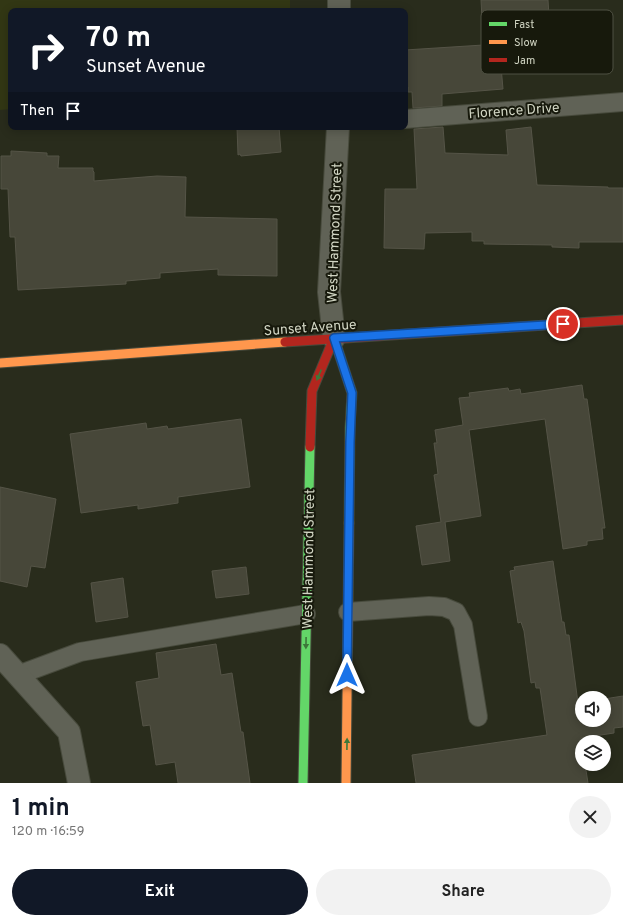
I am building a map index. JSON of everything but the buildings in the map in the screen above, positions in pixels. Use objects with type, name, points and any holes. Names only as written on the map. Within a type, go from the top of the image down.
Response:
[{"type":"street","name":"West Hammond Street","points":[[338,130],[329,292],[334,338],[352,393],[350,435],[346,783]]},
{"type":"street","name":"Sunset Avenue","points":[[0,363],[334,338],[623,320]]},
{"type":"street","name":"West Hammond Street","points":[[303,783],[312,391],[334,338]]},
{"type":"street","points":[[0,655],[69,732],[79,783]]},
{"type":"lane","name":"Florence Drive","points":[[408,119],[623,102]]},
{"type":"lane","points":[[348,612],[429,606],[444,607],[456,612],[463,625],[478,717]]},
{"type":"lane","points":[[18,675],[80,652],[306,614]]},
{"type":"shaded area","points":[[0,0],[290,0],[290,8],[8,8],[8,109],[0,110]]},
{"type":"traffic: fast","points":[[334,338],[352,393],[349,523]]},
{"type":"traffic: fast","points":[[303,783],[310,447]]},
{"type":"traffic: slow","points":[[0,363],[285,342]]},
{"type":"traffic: slow","points":[[346,783],[349,523]]},
{"type":"traffic: jam","points":[[285,342],[623,320]]},
{"type":"traffic: jam","points":[[310,447],[312,391],[334,338]]},
{"type":"route","points":[[347,675],[350,428],[352,393],[334,338],[563,324]]}]
